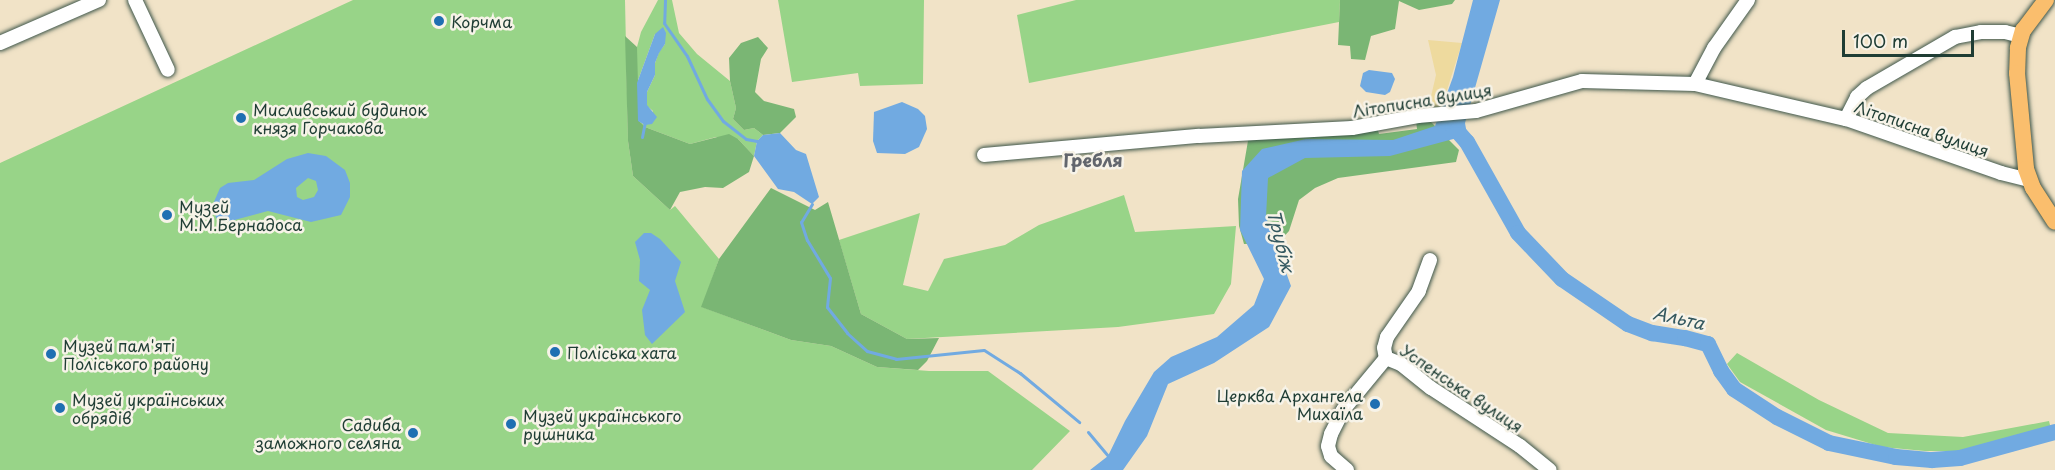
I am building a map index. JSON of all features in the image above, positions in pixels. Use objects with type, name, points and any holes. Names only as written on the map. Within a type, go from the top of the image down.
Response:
[{"type":"main road","points":[[2046,0],[2028,21],[2021,36],[2017,73],[2023,143],[2030,180],[2055,222]]},
{"type":"street","points":[[0,44],[99,0]]},
{"type":"street","points":[[135,0],[168,70]]},
{"type":"street","points":[[1695,84],[1714,48],[1748,0]]},
{"type":"street","points":[[1846,119],[1857,97],[1867,88],[1955,37],[1981,32],[2005,32],[2021,36]]},
{"type":"street","name":"Літописна вулиця","points":[[984,155],[1199,136],[1352,128],[1437,114],[1476,111],[1582,81],[1695,84],[1846,119],[2001,173],[2030,180]]},
{"type":"street","name":"Успенська вулиця","points":[[1430,261],[1419,291],[1387,337],[1384,348],[1386,358],[1401,364],[1431,388],[1520,446],[1550,470]]},
{"type":"street","points":[[1347,470],[1331,456],[1328,446],[1331,434],[1343,410],[1386,358]]},
{"type":"green space","points":[[353,0],[625,0],[628,141],[633,176],[670,210],[675,206],[719,259],[702,307],[791,340],[831,346],[877,367],[929,371],[988,371],[1070,431],[1032,470],[0,470],[0,163]]},
{"type":"green space","points":[[658,0],[672,0],[679,33],[697,54],[730,81],[736,108],[733,119],[744,130],[754,128],[763,135],[757,141],[754,156],[738,139],[716,137],[690,144],[645,127],[638,121],[645,125],[653,111],[647,106],[647,92],[655,75],[655,63],[659,52],[665,44],[655,34],[637,83],[637,47],[641,32]]},
{"type":"green space","points":[[778,0],[924,0],[923,84],[860,86],[858,73],[792,82]]},
{"type":"green space","points":[[1076,0],[1340,0],[1339,22],[1029,83],[1017,15]]},
{"type":"green space","points":[[1340,0],[1455,0],[1452,4],[1419,10],[1399,1],[1395,29],[1371,36],[1365,60],[1351,59],[1350,46],[1338,45]]},
{"type":"green space","points":[[625,36],[637,47],[639,121],[645,127],[690,144],[729,134],[738,139],[754,156],[749,172],[723,188],[705,187],[680,192],[670,210],[633,176],[628,141]]},
{"type":"green space","points":[[758,37],[768,48],[761,59],[755,92],[764,101],[794,109],[796,117],[780,133],[763,135],[754,128],[744,130],[733,119],[736,108],[730,81],[729,58],[741,43]]},
{"type":"green space","points":[[1428,119],[1459,150],[1456,162],[1338,178],[1315,188],[1299,200],[1289,231],[1278,243],[1244,244],[1239,226],[1238,199],[1249,135],[1377,127],[1379,134],[1417,129],[1416,121]]},
{"type":"green space","points":[[771,188],[815,210],[828,202],[861,314],[907,339],[939,338],[927,361],[918,370],[877,367],[831,346],[791,340],[701,307],[719,259]]},
{"type":"green space","points":[[1124,195],[1135,232],[1236,226],[1231,284],[1214,314],[1118,327],[907,339],[861,314],[839,240],[920,213],[903,285],[928,291],[944,259],[1005,245],[1039,225]]},
{"type":"green space","points":[[1737,353],[1819,400],[1888,433],[1963,437],[2049,421],[2051,429],[1968,451],[1925,451],[1882,447],[1826,430],[1740,382],[1727,364]]},
{"type":"sand","points":[[1428,40],[1462,43],[1441,109],[1430,115],[1429,105],[1436,75]]},
{"type":"water","points":[[1473,0],[1500,0],[1465,123],[1468,140],[1464,142],[1457,138],[1390,156],[1305,158],[1268,178],[1266,217],[1291,286],[1269,327],[1214,363],[1168,384],[1147,436],[1123,470],[1090,470],[1108,456],[1125,421],[1154,372],[1171,357],[1217,337],[1254,305],[1264,279],[1240,230],[1242,171],[1262,149],[1306,139],[1393,140],[1435,126],[1453,77]]},
{"type":"water","points":[[663,27],[666,33],[665,44],[655,63],[655,75],[647,92],[647,105],[657,117],[652,124],[645,125],[638,121],[637,83],[655,34]]},
{"type":"water","points":[[1369,70],[1392,73],[1395,79],[1390,92],[1385,95],[1366,92],[1360,86],[1363,73]]},
{"type":"water","points":[[902,102],[918,109],[925,116],[927,129],[919,147],[905,154],[877,153],[873,141],[874,112]]},
{"type":"water","points":[[780,133],[796,150],[806,154],[819,197],[812,204],[794,192],[778,189],[754,156],[757,141],[763,135]]},
{"type":"water","points":[[308,153],[326,156],[345,170],[350,183],[350,197],[341,215],[311,222],[268,211],[227,222],[216,218],[213,204],[220,188],[228,183],[254,180],[287,159]],"holes":[[[308,178],[316,181],[318,190],[314,197],[303,200],[297,197],[296,188]]]},
{"type":"water","points":[[644,233],[651,233],[660,239],[681,262],[675,281],[685,312],[652,344],[645,335],[642,310],[650,290],[639,281],[640,260],[635,242]]},
{"type":"waterway","points":[[665,0],[664,23],[687,56],[707,99],[723,121],[746,139],[757,141]]},
{"type":"waterway","points":[[642,137],[645,121]]},
{"type":"waterway","name":"Альта","points":[[1452,125],[1467,142],[1518,233],[1562,279],[1628,324],[1652,333],[1708,344],[1721,371],[1734,389],[1777,417],[1829,443],[1896,457],[1932,460],[1960,458],[2055,432]]},
{"type":"waterway","points":[[812,204],[801,222],[807,240],[830,278],[827,307],[847,333],[867,351],[896,359],[984,350],[1020,373],[1079,422]]},
{"type":"waterway","points":[[1088,432],[1108,456]]},
{"type":"place","name":"Корчма","points":[[439,21]]},
{"type":"place","name":"Мисливський будинок князя Горчакова","points":[[241,118]]},
{"type":"place","name":"Музей М.М.Бернадоса","points":[[167,215]]},
{"type":"place","name":"Поліська хата","points":[[555,352]]},
{"type":"place","name":"Музей пам'яті Поліського району","points":[[51,354]]},
{"type":"place","name":"Церква Архангела Михаїла","points":[[1375,404]]},
{"type":"place","name":"Музей українських обрядів","points":[[60,408]]},
{"type":"place","name":"Музей українського рушника","points":[[511,424]]},
{"type":"place","name":"Садиба заможного селяна","points":[[413,433]]},
{"type":"district","name":"Гребля","points":[[1093,160]]},
{"type":"water label","name":"Трубіж","points":[[1281,241]]}]
